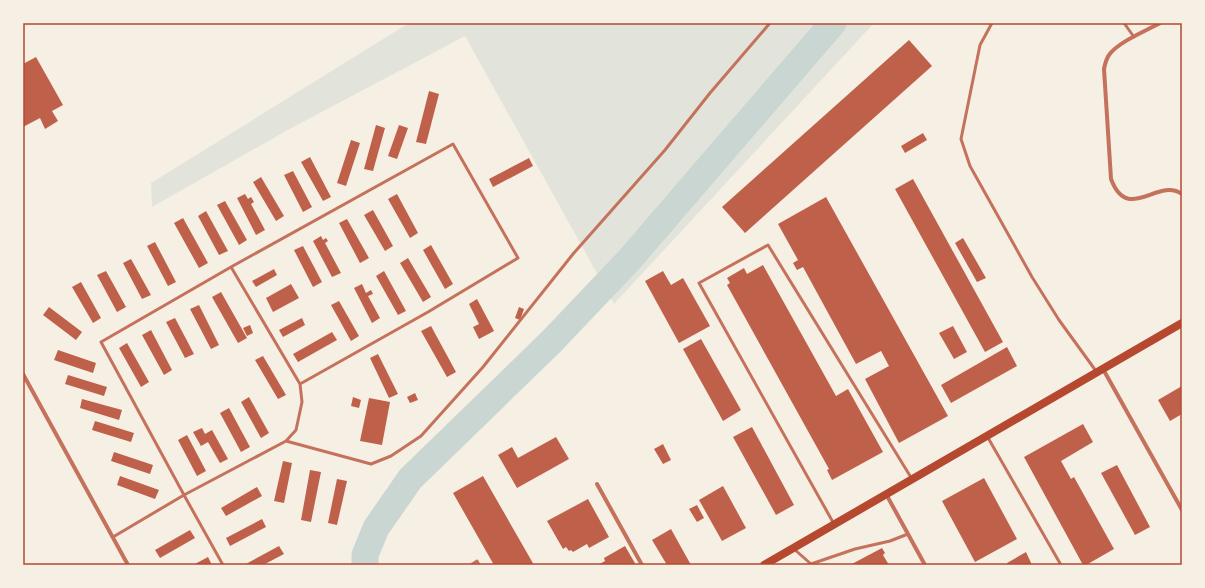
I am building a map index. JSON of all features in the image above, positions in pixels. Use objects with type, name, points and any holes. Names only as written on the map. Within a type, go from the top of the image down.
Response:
[{"type":"main road","points":[[764,565],[1182,323]]},
{"type":"street","points":[[1160,23],[1117,47],[1109,55],[1106,62],[1104,69],[1111,179],[1114,187],[1119,193],[1127,198],[1136,200],[1167,190],[1177,190],[1182,194]]},
{"type":"street","points":[[1100,370],[1182,510]]},
{"type":"street","points":[[23,374],[128,565]]},
{"type":"street","points":[[597,484],[642,565]]},
{"type":"street","points":[[886,494],[925,565]]},
{"type":"lane","points":[[286,441],[371,464],[391,456],[421,436],[483,367],[572,254],[665,150],[710,93],[770,23]]},
{"type":"lane","points":[[992,23],[980,45],[961,139],[970,166],[1032,277],[1059,320],[1100,370]]},
{"type":"lane","points":[[1124,23],[1134,37]]},
{"type":"lane","points":[[223,565],[101,342],[231,267],[453,144],[518,258],[428,312],[300,384]]},
{"type":"lane","points":[[834,524],[698,283],[768,245],[912,479]]},
{"type":"lane","points":[[113,537],[184,495],[286,441],[296,430],[302,402],[300,384],[231,267]]},
{"type":"lane","points":[[987,436],[1061,565]]},
{"type":"lane","points":[[793,548],[811,564],[855,549],[890,541],[908,534]]},
{"type":"lane","points":[[472,565],[477,561],[479,565]]},
{"type":"shaded area","points":[[409,23],[874,23],[614,304],[465,36],[286,131],[152,207],[151,183]]},
{"type":"building","points":[[909,40],[932,66],[745,233],[722,207]]},
{"type":"building","points":[[36,57],[63,105],[52,111],[58,121],[45,129],[40,118],[23,127],[23,64]]},
{"type":"building","points":[[429,91],[439,94],[426,144],[416,142]]},
{"type":"building","points":[[376,125],[385,128],[373,171],[364,169]]},
{"type":"building","points":[[399,125],[408,128],[397,159],[388,156]]},
{"type":"building","points":[[923,133],[927,140],[905,153],[901,146]]},
{"type":"building","points":[[351,140],[360,143],[346,186],[337,183]]},
{"type":"building","points":[[310,157],[331,197],[323,201],[301,162]]},
{"type":"building","points":[[529,158],[533,166],[493,187],[489,179]]},
{"type":"building","points":[[293,171],[312,207],[303,212],[284,175]]},
{"type":"building","points":[[261,177],[284,216],[276,221],[253,182]]},
{"type":"building","points":[[913,179],[1003,342],[985,352],[895,189]]},
{"type":"building","points":[[245,194],[248,199],[251,197],[254,202],[251,204],[265,230],[256,235],[237,198]]},
{"type":"building","points":[[397,194],[418,233],[410,238],[388,199]]},
{"type":"building","points":[[826,197],[948,416],[899,443],[865,379],[889,366],[881,351],[856,364],[803,267],[797,270],[793,263],[798,260],[778,224]]},
{"type":"building","points":[[225,201],[247,240],[239,245],[217,205]]},
{"type":"building","points":[[373,210],[393,246],[385,251],[364,215]]},
{"type":"building","points":[[206,211],[228,251],[219,255],[198,216]]},
{"type":"building","points":[[183,218],[208,263],[199,268],[174,223]]},
{"type":"building","points":[[347,219],[369,258],[360,263],[339,223]]},
{"type":"building","points":[[321,236],[323,240],[326,238],[328,241],[325,243],[341,273],[332,277],[313,241]]},
{"type":"building","points":[[963,238],[986,278],[977,282],[955,243]]},
{"type":"building","points":[[155,242],[176,282],[168,286],[147,246]]},
{"type":"building","points":[[431,245],[453,284],[445,289],[423,250]]},
{"type":"building","points":[[303,246],[322,282],[313,287],[294,250]]},
{"type":"building","points":[[408,258],[431,297],[423,302],[400,263]]},
{"type":"building","points":[[131,259],[151,295],[142,299],[123,263]]},
{"type":"building","points":[[763,265],[836,396],[848,389],[883,452],[832,480],[827,470],[829,469],[727,285],[730,283],[727,278],[744,268],[747,274]]},
{"type":"building","points":[[274,269],[277,275],[256,287],[252,281]]},
{"type":"building","points":[[106,271],[126,307],[117,312],[97,275]]},
{"type":"building","points":[[384,271],[406,311],[398,315],[376,276]]},
{"type":"building","points":[[663,271],[671,285],[683,278],[710,326],[679,343],[645,281]]},
{"type":"building","points":[[81,282],[101,318],[93,323],[72,287]]},
{"type":"building","points":[[291,284],[299,298],[273,312],[266,298]]},
{"type":"building","points":[[362,284],[366,293],[371,290],[373,294],[368,296],[380,318],[372,323],[354,288]]},
{"type":"building","points":[[221,292],[247,338],[238,343],[212,297]]},
{"type":"building","points":[[477,299],[494,331],[479,339],[473,327],[479,324],[469,304]]},
{"type":"building","points":[[339,301],[359,336],[351,341],[331,305]]},
{"type":"building","points":[[199,305],[219,345],[211,349],[190,309]]},
{"type":"building","points":[[49,307],[82,332],[76,340],[43,315]]},
{"type":"building","points":[[519,307],[524,309],[520,320],[515,318]]},
{"type":"building","points":[[175,318],[194,354],[185,358],[166,322]]},
{"type":"building","points":[[302,318],[305,325],[283,337],[279,330]]},
{"type":"building","points":[[250,325],[253,333],[247,336],[243,328]]},
{"type":"building","points":[[431,326],[456,372],[447,377],[421,331]]},
{"type":"building","points":[[953,326],[967,352],[954,359],[939,333]]},
{"type":"building","points":[[151,330],[172,370],[164,375],[142,335]]},
{"type":"building","points":[[332,332],[337,340],[298,362],[293,354]]},
{"type":"building","points":[[701,339],[741,410],[723,421],[683,349]]},
{"type":"building","points":[[127,343],[149,382],[141,387],[119,348]]},
{"type":"building","points":[[1007,347],[1017,366],[951,403],[941,385]]},
{"type":"building","points":[[58,350],[96,363],[93,373],[54,360]]},
{"type":"building","points":[[378,354],[398,394],[389,398],[370,358]]},
{"type":"building","points":[[263,356],[286,395],[278,399],[255,360]]},
{"type":"building","points":[[68,375],[107,387],[104,396],[65,384]]},
{"type":"building","points":[[1182,386],[1182,414],[1170,421],[1158,400]]},
{"type":"building","points":[[415,393],[418,400],[410,403],[407,397]]},
{"type":"building","points":[[249,397],[269,433],[261,438],[241,402]]},
{"type":"building","points":[[353,397],[361,400],[359,408],[351,406]]},
{"type":"building","points":[[369,398],[390,402],[382,445],[360,441]]},
{"type":"building","points":[[82,399],[122,410],[119,420],[80,408]]},
{"type":"building","points":[[229,408],[250,447],[241,452],[220,413]]},
{"type":"building","points":[[95,421],[134,433],[131,442],[92,430]]},
{"type":"building","points":[[1083,424],[1093,442],[1061,461],[1071,479],[1074,477],[1114,549],[1086,565],[1083,565],[1024,457]]},
{"type":"building","points":[[752,427],[794,505],[776,515],[733,437]]},
{"type":"building","points":[[202,428],[205,434],[212,430],[228,459],[220,463],[208,442],[201,446],[193,432]]},
{"type":"building","points":[[187,435],[206,471],[197,476],[178,440]]},
{"type":"building","points":[[556,437],[569,459],[517,488],[498,455],[512,447],[518,458]]},
{"type":"building","points":[[663,444],[671,460],[663,464],[654,449]]},
{"type":"building","points":[[114,452],[153,465],[150,474],[111,461]]},
{"type":"building","points":[[283,461],[292,463],[284,503],[274,501]]},
{"type":"building","points":[[1117,465],[1150,527],[1135,535],[1101,473]]},
{"type":"building","points":[[310,470],[321,472],[311,522],[301,520]]},
{"type":"building","points":[[120,476],[159,490],[155,499],[117,485]]},
{"type":"building","points":[[483,476],[534,565],[494,565],[453,493]]},
{"type":"building","points":[[984,478],[1017,539],[975,562],[942,501]]},
{"type":"building","points":[[337,479],[347,481],[337,525],[328,523]]},
{"type":"building","points":[[723,486],[746,528],[722,541],[699,500]]},
{"type":"building","points":[[257,487],[262,496],[226,516],[221,508]]},
{"type":"building","points":[[588,499],[609,537],[589,548],[587,544],[573,552],[571,550],[569,551],[566,547],[563,549],[547,521]]},
{"type":"building","points":[[697,505],[704,518],[697,522],[689,509]]},
{"type":"building","points":[[262,519],[266,527],[230,546],[226,538]]},
{"type":"building","points":[[671,529],[691,565],[667,565],[652,540]]},
{"type":"building","points":[[190,530],[195,538],[160,558],[155,550]]},
{"type":"building","points":[[279,546],[284,554],[263,565],[244,565]]},
{"type":"building","points":[[625,546],[636,565],[598,565],[605,561],[604,558]]},
{"type":"building","points":[[882,548],[885,553],[883,555],[889,565],[850,565]]},
{"type":"building","points":[[1026,552],[1032,565],[1008,565],[1007,563]]},
{"type":"building","points":[[208,557],[212,565],[193,565]]},
{"type":"waterway","points":[[365,565],[365,555],[376,528],[410,479],[552,341],[629,260],[833,23]]}]
